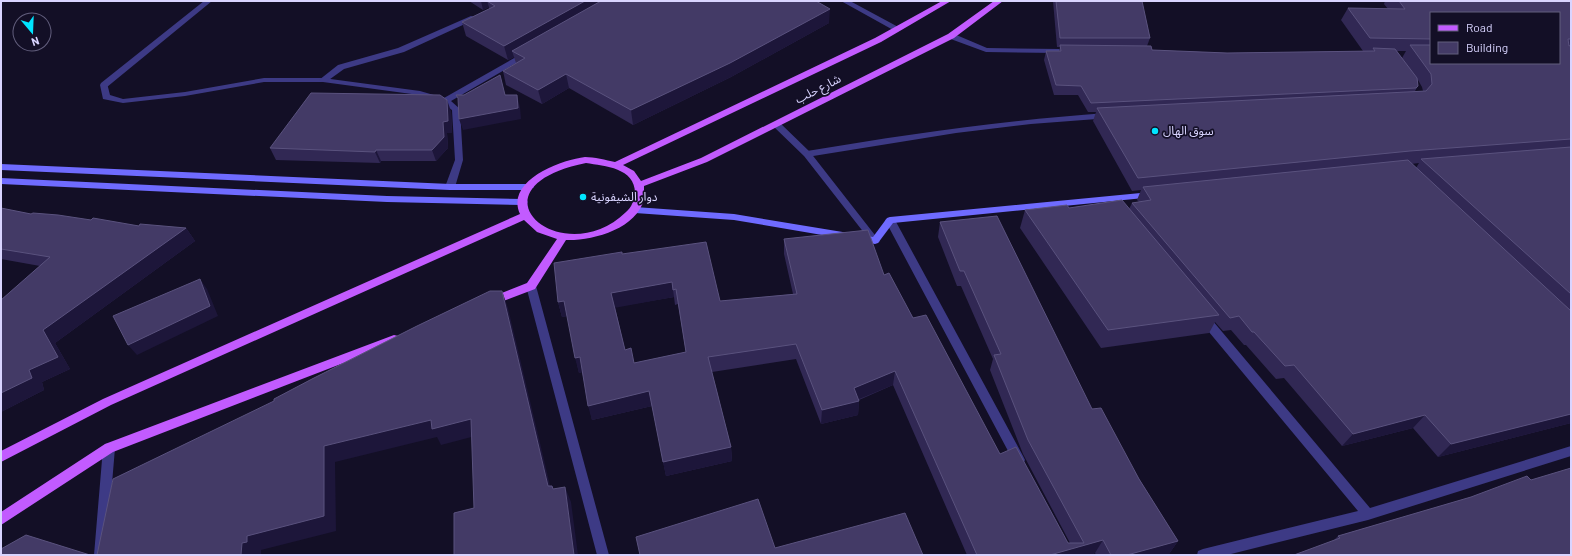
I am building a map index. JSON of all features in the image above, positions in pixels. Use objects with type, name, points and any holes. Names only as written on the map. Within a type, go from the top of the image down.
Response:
[{"type":"main road","name":"شارع حلب","points":[[618,164],[898,29],[947,1]]},
{"type":"main road","name":"شارع حلب","points":[[640,184],[704,160],[951,36],[999,1]]},
{"type":"main road","points":[[597,160],[618,164],[635,176],[640,184],[641,197],[635,210],[623,222],[605,232],[584,237],[563,237],[548,234],[535,227],[524,210],[523,202],[529,187],[544,174],[569,163],[597,160]]},
{"type":"main road","points":[[1,167],[450,187],[529,187]]},
{"type":"main road","points":[[1,181],[347,197],[523,202]]},
{"type":"main road","points":[[635,210],[734,217],[875,241],[890,220],[1159,194]]},
{"type":"main road","points":[[1,457],[107,402],[527,215]]},
{"type":"main road","points":[[479,306],[531,286],[563,237]]},
{"type":"main road","points":[[1,519],[109,448],[405,335]]},
{"type":"street","points":[[208,1],[104,85],[106,97],[123,101],[185,94],[264,80],[323,80],[420,93],[445,101],[456,109],[459,160],[450,187]]},
{"type":"street","points":[[845,1],[898,29]]},
{"type":"street","points":[[323,80],[341,67],[401,50],[484,14]]},
{"type":"street","points":[[951,36],[986,50],[1072,51]]},
{"type":"street","points":[[445,101],[532,51]]},
{"type":"street","points":[[807,154],[906,136],[1065,118],[1112,116]]},
{"type":"street","points":[[776,124],[807,154],[875,241]]},
{"type":"street","points":[[1105,199],[1115,211]]},
{"type":"street","points":[[890,220],[1025,471]]},
{"type":"street","points":[[531,286],[603,555]]},
{"type":"street","points":[[1196,308],[1368,514]]},
{"type":"street","points":[[100,555],[109,448]]},
{"type":"street","points":[[1203,555],[1368,514],[1571,451]]},
{"type":"building","points":[[487,1],[585,1],[504,46],[462,22],[495,6]]},
{"type":"building","points":[[601,1],[816,1],[830,9],[730,63],[631,110],[566,74],[538,90],[503,71],[525,58],[512,51]]},
{"type":"building","points":[[1056,1],[1142,1],[1150,38],[1060,38]]},
{"type":"building","points":[[1399,1],[1571,1],[1571,39],[1568,39],[1569,46],[1571,45],[1571,139],[1410,151],[1138,178],[1097,108],[1426,91],[1432,84],[1431,74],[1410,45],[1430,45],[1430,64],[1560,64],[1560,12],[1430,12],[1430,39],[1370,38],[1348,8],[1405,9]]},
{"type":"building","points":[[1060,45],[1151,46],[1152,50],[1227,53],[1375,51],[1373,48],[1395,49],[1417,78],[1418,86],[1416,88],[1091,103],[1081,86],[1056,85],[1046,51],[1061,51]]},
{"type":"building","points":[[500,75],[505,95],[517,95],[518,108],[459,119],[458,98],[456,95],[464,95]]},
{"type":"building","points":[[311,93],[440,95],[447,100],[448,121],[443,122],[444,137],[432,150],[376,150],[375,152],[270,148]]},
{"type":"building","points":[[1571,147],[1571,294],[1421,159]]},
{"type":"building","points":[[1408,160],[1571,311],[1571,414],[1451,444],[1425,415],[1353,434],[1294,365],[1285,366],[1254,332],[1252,332],[1239,316],[1230,318],[1132,203],[1151,200],[1143,187]]},
{"type":"building","points":[[1122,200],[1219,315],[1108,330],[1025,210],[1067,205],[1069,208]]},
{"type":"building","points":[[1,208],[31,214],[58,215],[91,220],[93,218],[139,226],[140,224],[186,228],[43,330],[58,357],[29,370],[32,378],[1,393],[1,300],[50,257],[1,249]]},
{"type":"building","points":[[997,216],[1092,409],[1101,408],[1139,479],[1178,541],[1127,555],[1111,555],[1103,540],[1050,555],[977,555],[895,371],[854,388],[859,401],[822,410],[796,344],[708,357],[731,447],[663,462],[649,391],[588,406],[580,357],[575,358],[564,301],[558,302],[554,263],[622,252],[622,254],[706,242],[720,301],[797,294],[784,239],[868,230],[884,275],[889,273],[913,318],[926,315],[1000,454],[1016,447],[1068,543],[1084,543],[1028,440],[994,355],[1001,354],[964,271],[960,271],[940,222]],"holes":[[[672,282],[673,290],[676,289],[686,352],[634,363],[631,348],[625,350],[611,293]]]},
{"type":"building","points":[[200,279],[210,306],[128,345],[113,316]]},
{"type":"building","points":[[490,291],[502,291],[548,486],[552,486],[553,489],[565,487],[574,555],[454,555],[454,513],[474,508],[471,419],[432,429],[431,420],[324,446],[324,516],[247,536],[247,542],[242,543],[241,555],[97,555],[113,479],[274,401],[274,399],[312,379]]},
{"type":"building","points":[[1571,468],[1571,555],[1294,555],[1340,538],[1338,536],[1471,497],[1527,476],[1531,480]]},
{"type":"building","points":[[758,499],[775,548],[905,513],[923,555],[640,555],[636,537]]},
{"type":"building","points":[[26,535],[90,555],[1,555],[1,549]]},
{"type":"place","name":"سوق الهال","points":[[1155,131]]},
{"type":"place","name":"دوار الشيفونية","points":[[583,197]]}]
